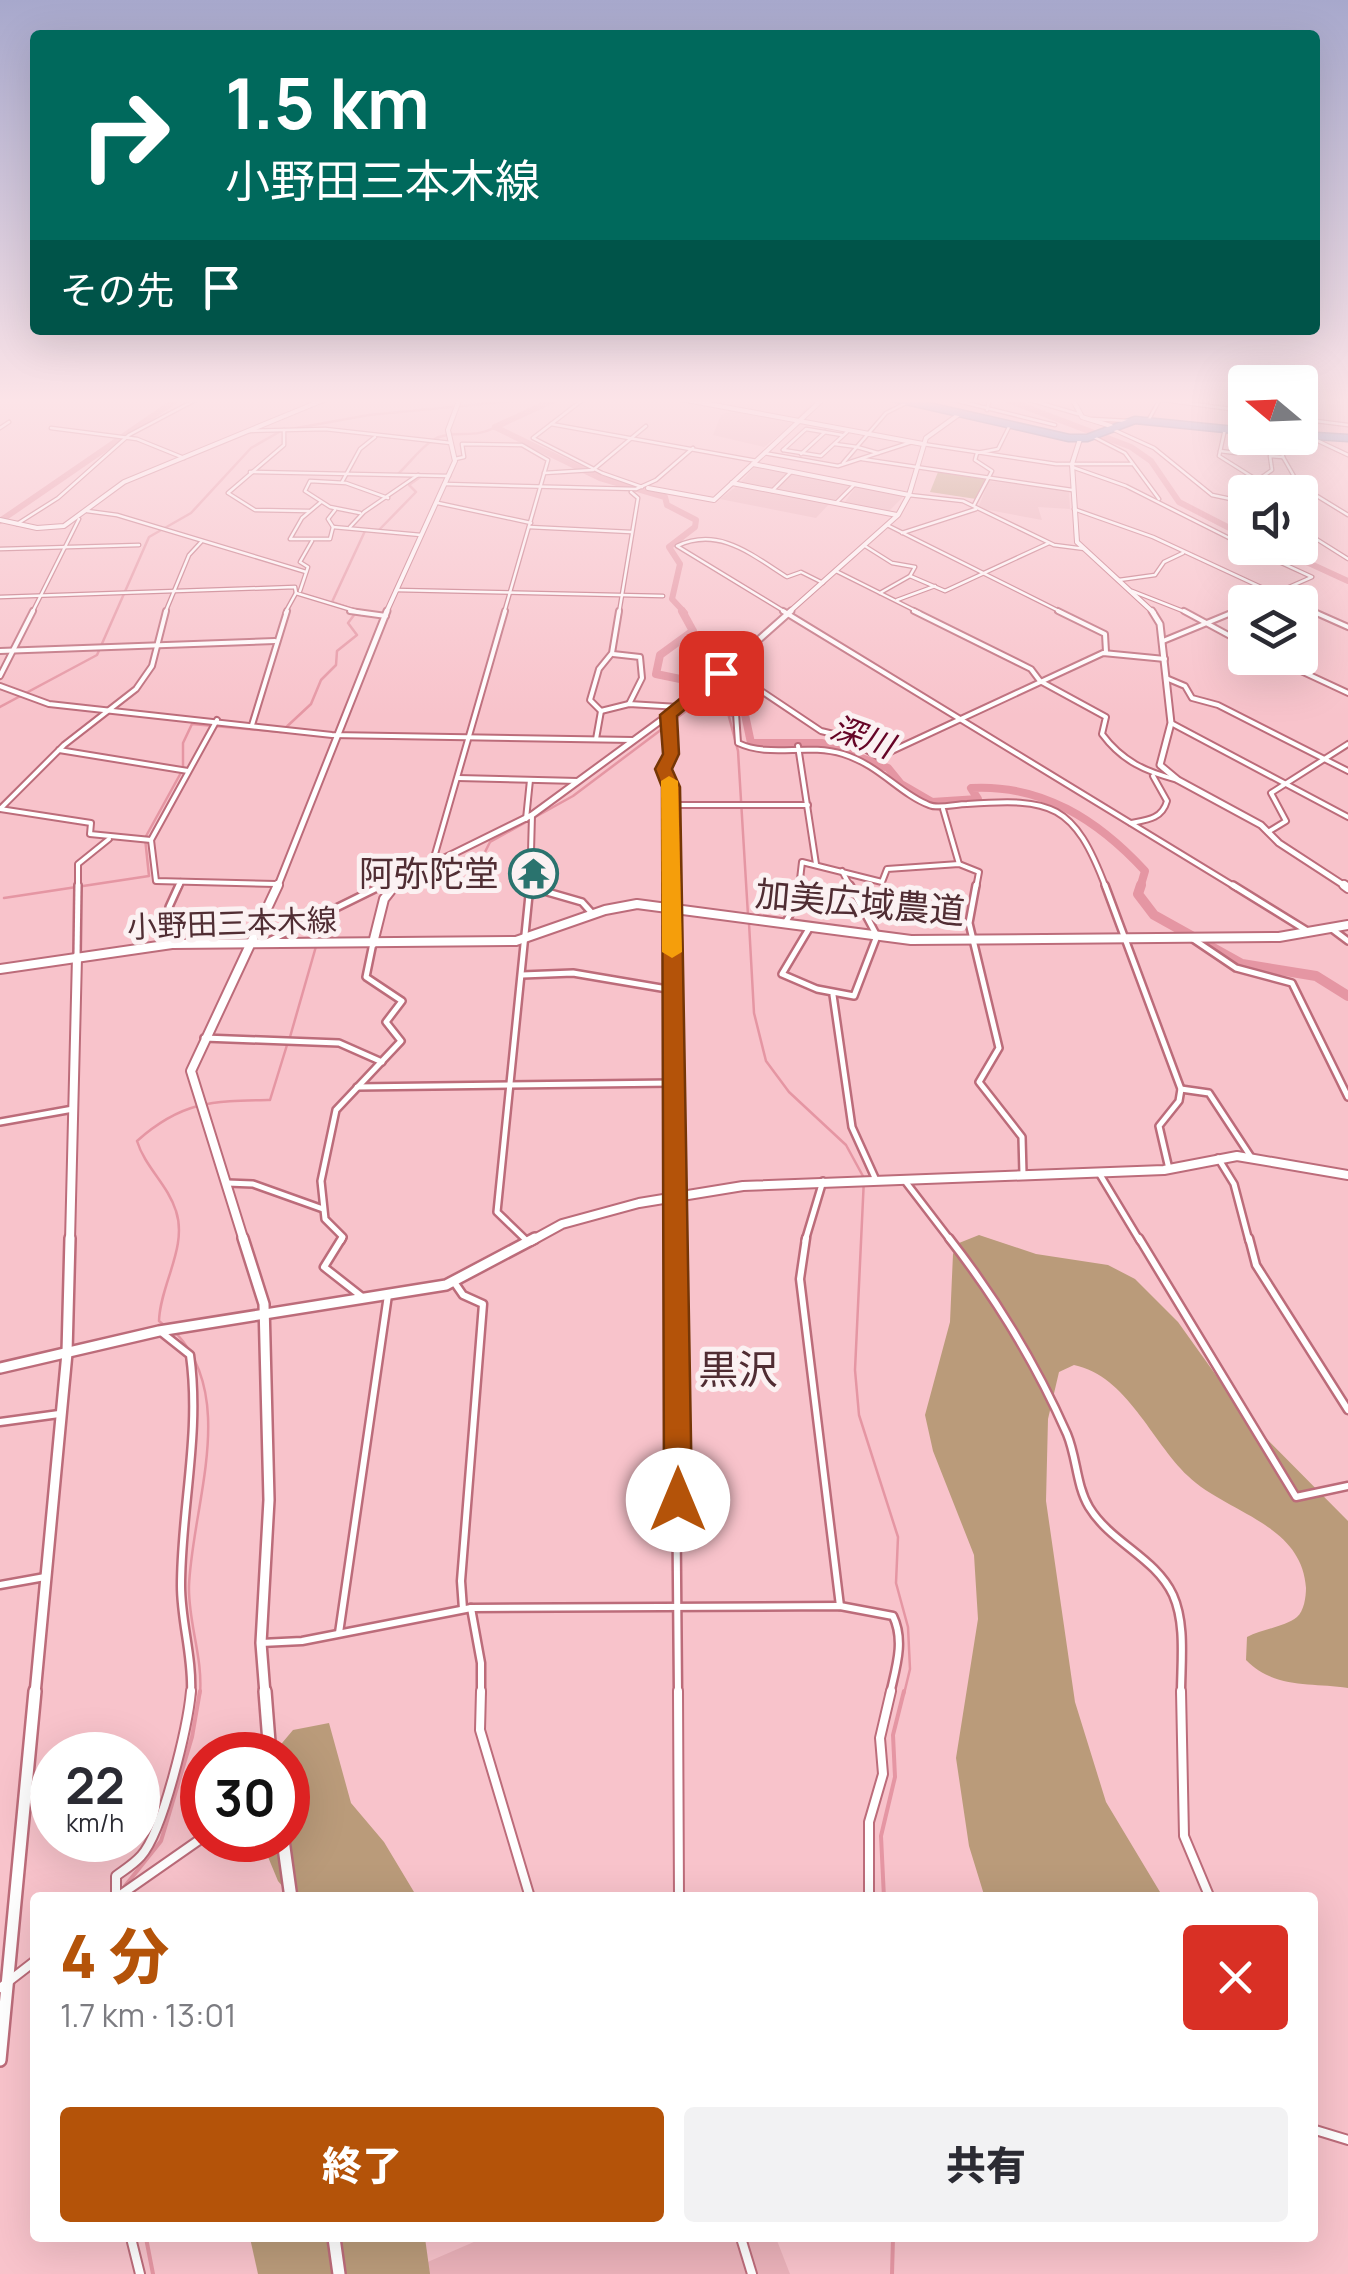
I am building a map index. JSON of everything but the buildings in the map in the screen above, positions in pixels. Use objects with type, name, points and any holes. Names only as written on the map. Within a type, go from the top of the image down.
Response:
[{"type":"street","points":[[17,524],[48,504]]},
{"type":"street","points":[[0,520],[50,528],[78,518],[94,504]]},
{"type":"street","points":[[246,504],[255,510],[309,510]]},
{"type":"street","points":[[317,504],[290,539],[330,539],[333,526],[329,513],[336,509]]},
{"type":"street","points":[[325,504],[360,514]]},
{"type":"street","points":[[350,527],[360,514],[377,504]]},
{"type":"street","points":[[268,1732],[261,1642],[269,1511],[264,1304],[190,1071],[202,1038],[252,944],[395,590],[437,504]]},
{"type":"street","points":[[443,504],[530,525],[632,532]]},
{"type":"street","points":[[433,861],[538,504]]},
{"type":"street","points":[[601,711],[590,700],[599,669],[610,654],[637,504]]},
{"type":"street","points":[[837,504],[897,515]]},
{"type":"street","points":[[267,944],[529,817],[727,668],[865,546],[903,504]]},
{"type":"street","points":[[961,504],[976,507],[1049,542],[1085,549]]},
{"type":"street","points":[[902,532],[977,504]]},
{"type":"street","points":[[1073,504],[1075,536],[1154,612],[1165,659],[1171,722],[1160,765],[1178,780],[1268,832],[1348,888]]},
{"type":"street","points":[[1165,505],[1228,536]]},
{"type":"street","points":[[1074,510],[1091,512],[1254,585]]},
{"type":"street","points":[[87,511],[164,529],[306,572]]},
{"type":"street","points":[[0,676],[78,518]]},
{"type":"street","points":[[887,525],[1105,634],[1106,652]]},
{"type":"street","points":[[333,526],[383,528],[422,535]]},
{"type":"street","points":[[823,583],[800,572],[787,577],[720,537],[706,535],[678,544],[695,560],[1090,800],[1106,804],[1128,824],[1312,934]]},
{"type":"street","points":[[252,724],[283,613],[297,594],[308,567],[300,562],[312,539]]},
{"type":"street","points":[[0,809],[60,750],[116,708],[152,666],[155,645],[189,555],[202,540]]},
{"type":"street","points":[[1318,541],[1348,559]]},
{"type":"street","points":[[910,576],[946,591],[1049,542]]},
{"type":"street","points":[[0,549],[138,544]]},
{"type":"street","points":[[865,546],[892,563],[915,568],[910,576],[880,592]]},
{"type":"street","points":[[1120,580],[1155,575],[1164,562],[1182,553]]},
{"type":"street","points":[[1287,565],[1312,577],[1294,585]]},
{"type":"street","points":[[836,571],[860,587],[898,600],[1031,669],[1040,681],[1106,717],[1102,731],[1106,739],[1130,763],[1152,776],[1178,780]]},
{"type":"street","points":[[898,600],[935,586]]},
{"type":"street","points":[[0,597],[295,587],[297,594]]},
{"type":"street","points":[[395,590],[663,596]]},
{"type":"street","points":[[1132,591],[1166,598],[1228,636]]},
{"type":"street","points":[[297,594],[357,613],[386,616]]},
{"type":"street","points":[[1318,614],[1348,627]]},
{"type":"street","points":[[1162,641],[1228,615]]},
{"type":"street","points":[[0,650],[275,641]]},
{"type":"street","points":[[727,668],[820,731],[842,736],[875,757],[1106,652],[1131,659],[1165,659]]},
{"type":"street","points":[[610,654],[640,657],[642,678],[629,704]]},
{"type":"street","points":[[1309,675],[1348,693]]},
{"type":"street","points":[[1166,678],[1184,685],[1192,698],[1218,705],[1348,771]]},
{"type":"street","points":[[0,686],[49,704],[116,708],[337,736],[633,740]]},
{"type":"street","points":[[601,711],[629,704],[685,703],[736,713],[738,742],[749,750],[798,746],[849,756],[881,770],[922,804],[943,808],[1026,800],[1044,804],[1071,821],[1086,839],[1181,1089],[1179,1100],[1159,1126],[1169,1169]]},
{"type":"street","points":[[596,739],[601,711]]},
{"type":"street","points":[[668,715],[671,754],[664,769],[671,784],[679,1892]]},
{"type":"street","points":[[217,720],[151,840],[156,881],[276,884]]},
{"type":"street","points":[[1171,722],[1348,817]]},
{"type":"street","points":[[1268,832],[1286,823],[1270,796],[1348,744]]},
{"type":"street","points":[[798,746],[816,864]]},
{"type":"street","points":[[60,750],[188,770]]},
{"type":"street","points":[[1128,824],[1156,818],[1165,810],[1165,796],[1152,776]]},
{"type":"street","points":[[458,778],[578,782]]},
{"type":"street","points":[[526,1240],[498,1212],[530,887],[530,780]]},
{"type":"street","points":[[671,805],[808,805]]},
{"type":"street","points":[[943,808],[959,864]]},
{"type":"street","points":[[0,809],[92,823],[90,834],[109,839],[151,840]]},
{"type":"street","points":[[0,2060],[4,1985],[67,1353],[78,864],[109,839]]},
{"type":"street","points":[[784,923],[798,903],[798,864],[816,864],[882,882],[887,869],[959,864],[979,872],[969,918],[998,1048],[979,1082],[1022,1137],[1023,1174]]},
{"type":"street","points":[[810,927],[782,974],[821,986],[834,995],[854,996],[877,936],[842,871]]},
{"type":"street","points":[[172,944],[179,932],[177,917],[169,907],[181,882]]},
{"type":"street","name":"小野田三本木線","points":[[0,969],[172,944],[373,943],[384,899],[393,886]]},
{"type":"street","points":[[530,887],[582,902],[591,912]]},
{"type":"street","name":"加美広域農道","points":[[373,943],[525,940],[591,912],[637,904],[877,936],[973,939],[1206,938],[1312,934],[1348,925]]},
{"type":"street","points":[[1332,929],[1348,941]]},
{"type":"street","points":[[1194,938],[1236,968],[1292,982],[1348,1097]]},
{"type":"street","points":[[363,1298],[324,1267],[343,1237],[326,1222],[323,1162],[336,1110],[401,1041],[386,1022],[402,1000],[367,979],[373,943]]},
{"type":"street","points":[[521,975],[573,974],[672,990]]},
{"type":"street","points":[[834,995],[852,1127],[869,1180]]},
{"type":"street","points":[[202,1038],[339,1042],[382,1062]]},
{"type":"street","points":[[357,1087],[673,1083]]},
{"type":"street","points":[[1181,1089],[1209,1093],[1250,1157]]},
{"type":"street","points":[[0,1122],[73,1109]]},
{"type":"street","points":[[0,1368],[166,1330],[454,1282],[526,1240],[602,1212],[764,1184],[1169,1169],[1218,1158],[1250,1157],[1348,1175]]},
{"type":"street","points":[[1218,1158],[1243,1212],[1256,1265],[1348,1410]]},
{"type":"street","points":[[1098,1172],[1296,1497],[1348,1486]]},
{"type":"street","points":[[903,1178],[960,1254],[1021,1348],[1072,1444],[1084,1495],[1094,1514],[1162,1574],[1174,1592],[1180,1621],[1184,1836],[1207,1892]]},
{"type":"street","points":[[823,1181],[801,1255],[800,1279],[840,1606]]},
{"type":"street","points":[[226,1183],[261,1183],[298,1203],[323,1209]]},
{"type":"street","points":[[454,1282],[463,1295],[483,1304],[461,1581],[480,1663],[480,1730],[528,1892]]},
{"type":"street","points":[[339,1633],[340,1604],[388,1294]]},
{"type":"street","points":[[117,1892],[116,1876],[142,1855],[151,1839],[191,1697],[192,1662],[179,1596],[196,1451],[195,1382],[190,1355],[166,1330]]},
{"type":"street","points":[[0,1422],[59,1414]]},
{"type":"street","points":[[0,1585],[45,1577]]},
{"type":"street","points":[[261,1642],[339,1633],[467,1609],[840,1606],[887,1613],[900,1629],[899,1656],[880,1738],[883,1774],[869,1822],[869,1892]]},
{"type":"street","points":[[124,1892],[180,1853]]},
{"type":"street","points":[[286,1862],[290,1892]]},
{"type":"street","points":[[4,1985],[30,1965]]},
{"type":"street","points":[[1318,2131],[1348,2140]]},
{"type":"street","points":[[132,2242],[140,2274]]},
{"type":"street","points":[[335,2242],[339,2274]]},
{"type":"street","points":[[742,2242],[752,2274]]},
{"type":"shaded area","points":[[746,504],[829,504],[816,518]]},
{"type":"shaded area","points":[[855,504],[896,504],[889,511]]},
{"type":"shaded area","points":[[980,504],[1070,504],[1070,509],[1038,507],[1042,520],[978,508]]},
{"type":"shaded area","points":[[979,1235],[1036,1254],[1108,1265],[1135,1279],[1178,1322],[1248,1420],[1348,1521],[1348,1688],[1294,1683],[1257,1670],[1246,1660],[1247,1637],[1297,1617],[1305,1600],[1301,1566],[1291,1548],[1260,1522],[1188,1476],[1109,1382],[1074,1365],[1059,1372],[1048,1419],[1046,1501],[1075,1702],[1106,1802],[1160,1892],[983,1892],[969,1846],[956,1758],[978,1619],[974,1555],[933,1451],[925,1415],[950,1322],[953,1254],[959,1243]]},
{"type":"shaded area","points":[[329,1723],[351,1803],[384,1842],[414,1892],[287,1892],[278,1881],[270,1862],[310,1862],[310,1732],[291,1732]]},
{"type":"shaded area","points":[[251,2242],[426,2242],[430,2274],[258,2274]]},
{"type":"shaded area","points":[[474,2242],[778,2242],[790,2274],[400,2274]]},
{"type":"waterway","points":[[0,521],[25,504]]},
{"type":"waterway","points":[[0,707],[97,655],[149,537],[199,504]]},
{"type":"waterway","points":[[378,531],[404,504]]},
{"type":"waterway","name":"深川","points":[[667,504],[696,520],[695,527],[669,547],[680,564],[672,599],[685,613]]},
{"type":"waterway","points":[[1183,504],[1228,527]]},
{"type":"waterway","points":[[350,608],[332,602],[365,531]]},
{"type":"waterway","points":[[1313,565],[1348,581]]},
{"type":"waterway","points":[[4,898],[149,876],[145,838],[183,769],[183,743],[192,724],[281,732],[311,704],[321,680],[336,665],[337,651],[357,635],[348,623],[357,611]]},
{"type":"waterway","name":"深川","points":[[682,611],[693,631],[660,655],[656,674],[685,680],[686,699],[744,710],[751,743],[822,743],[888,768],[901,784],[932,802],[978,799],[971,788],[997,788],[1045,799],[1088,821],[1127,853],[1145,871],[1140,888]]},
{"type":"waterway","points":[[427,869],[476,870],[490,842],[573,796],[686,711],[705,710]]},
{"type":"waterway","points":[[728,713],[738,751],[748,915]]},
{"type":"waterway","name":"深川","points":[[1140,888],[1138,894],[1154,915],[1242,964],[1316,976],[1348,996]]},
{"type":"waterway","points":[[364,897],[379,890]]},
{"type":"waterway","points":[[290,1037],[325,915]]},
{"type":"waterway","points":[[749,923],[754,1013],[766,1061],[789,1092],[846,1145],[864,1178],[855,1370],[859,1415],[898,1537],[896,1583],[908,1627],[910,1669],[904,1694]]},
{"type":"waterway","points":[[165,1326],[159,1321],[179,1225],[172,1202],[137,1141],[169,1118],[199,1106],[270,1100],[287,1045]]},
{"type":"waterway","points":[[176,1333],[194,1360],[205,1389],[208,1421],[189,1586],[200,1692]]},
{"type":"waterway","points":[[884,1892],[881,1836],[895,1777],[893,1735],[904,1691]]},
{"type":"waterway","points":[[125,1886],[161,1841],[192,1737],[200,1692]]},
{"type":"waterway","points":[[147,2242],[153,2274]]},
{"type":"waterway","points":[[892,2274],[893,2242]]},
{"type":"slow traffic","points":[[669,781],[672,952]]},
{"type":"place","name":"阿弥陀堂","points":[[534,874]]},
{"type":"district","name":"黒沢","points":[[738,1370]]},
{"type":"route","points":[[678,1500],[671,787],[664,769],[672,746],[668,715],[721,673]]}]
